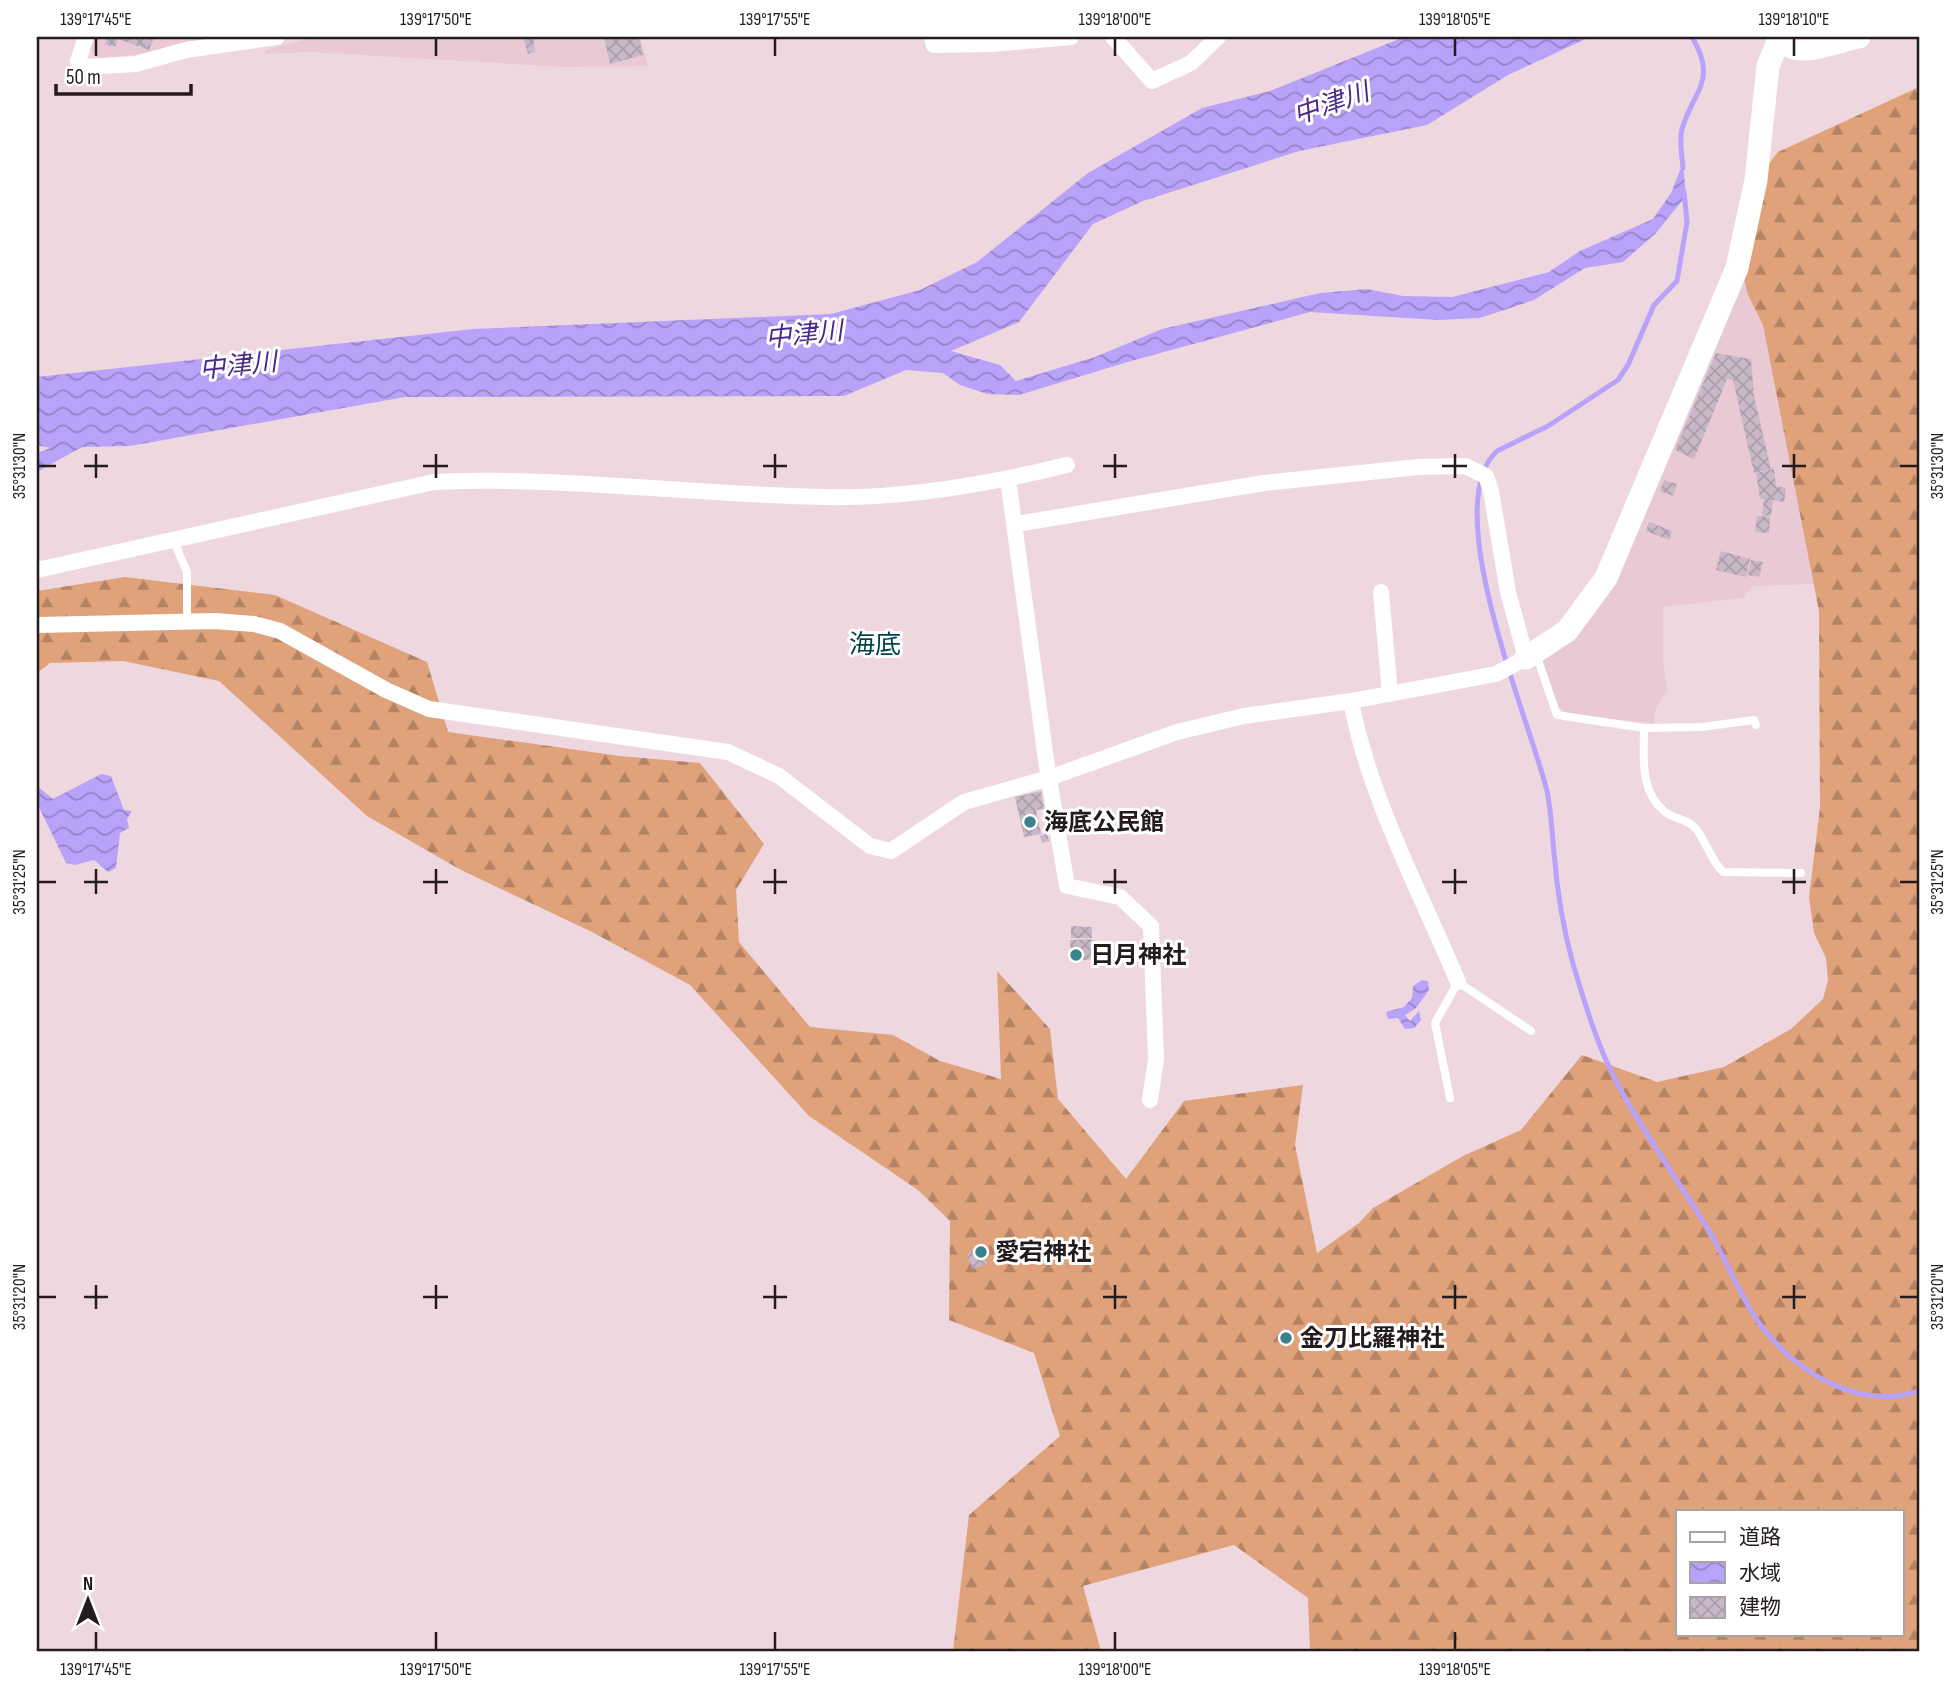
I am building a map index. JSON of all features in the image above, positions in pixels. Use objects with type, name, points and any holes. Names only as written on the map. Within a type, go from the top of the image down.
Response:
[{"type":"street","points":[[86,37],[78,61],[84,67],[136,64],[186,50],[277,37]]},
{"type":"street","points":[[932,37],[934,45],[992,44],[1071,37]]},
{"type":"street","points":[[1113,37],[1152,81],[1191,63],[1218,37]]},
{"type":"street","points":[[37,625],[187,621],[254,624],[280,631],[386,690],[429,709],[728,752],[779,776],[870,846],[891,851],[964,802],[1049,778],[1177,732],[1244,716],[1351,701],[1496,674],[1567,631],[1606,578],[1737,268],[1756,180],[1768,66],[1778,38],[1785,45],[1812,49],[1859,37]]},
{"type":"street","points":[[37,570],[434,482],[494,479],[590,482],[826,497],[879,496],[1008,479],[1068,465]]},
{"type":"street","points":[[1016,524],[1264,483],[1465,466],[1486,476],[1491,491],[1508,592],[1530,655]]},
{"type":"street","points":[[1008,479],[1049,778],[1067,886],[1120,897],[1151,926],[1156,1059],[1150,1100]]},
{"type":"street","points":[[1377,601],[1391,694]]},
{"type":"street","points":[[1351,701],[1359,742],[1377,790],[1458,982]]},
{"type":"lane","points":[[173,538],[187,572],[187,621]]},
{"type":"lane","points":[[1530,655],[1557,715],[1644,728],[1702,727],[1754,720],[1756,725]]},
{"type":"lane","points":[[1644,728],[1644,774],[1652,796],[1663,811],[1689,822],[1696,829],[1723,872],[1801,873]]},
{"type":"lane","points":[[1450,1098],[1435,1023],[1458,982],[1531,1031]]},
{"type":"shaded area","points":[[95,37],[223,37],[134,55],[99,58],[90,50]]},
{"type":"shaded area","points":[[316,37],[640,37],[648,66],[564,67],[310,52],[265,54],[265,50]]},
{"type":"shaded area","points":[[1755,236],[1839,583],[1753,586],[1743,598],[1663,607],[1663,663],[1667,690],[1655,711],[1654,723],[1567,715],[1555,703],[1541,660],[1565,641]]},
{"type":"green space","points":[[1919,87],[1919,1651],[1310,1651],[1308,1598],[1234,1545],[1083,1586],[1101,1651],[953,1651],[969,1515],[1060,1436],[1034,1353],[949,1320],[950,1221],[918,1190],[809,1116],[690,985],[592,932],[461,870],[367,816],[219,681],[123,661],[50,663],[37,673],[37,591],[125,577],[275,595],[427,662],[448,732],[620,756],[700,763],[764,844],[736,890],[739,942],[810,1027],[893,1035],[940,1061],[1001,1079],[997,971],[1050,1029],[1058,1099],[1126,1179],[1184,1101],[1303,1085],[1295,1145],[1317,1253],[1359,1223],[1373,1208],[1463,1156],[1521,1130],[1582,1055],[1657,1082],[1724,1067],[1791,1029],[1823,999],[1828,980],[1826,958],[1814,933],[1809,897],[1820,808],[1819,611],[1763,325],[1748,295],[1740,261],[1764,170],[1778,152]]},
{"type":"water","name":"中津川","points":[[1404,37],[1590,37],[1508,75],[1427,125],[1299,151],[1143,201],[1093,224],[1019,322],[951,351],[1000,365],[1016,381],[1095,357],[1162,329],[1320,293],[1367,289],[1403,296],[1452,297],[1549,272],[1580,251],[1653,219],[1671,193],[1683,163],[1686,196],[1656,233],[1623,262],[1585,268],[1534,300],[1480,318],[1438,320],[1310,312],[1019,395],[987,394],[960,385],[943,373],[906,370],[844,396],[405,397],[130,446],[82,447],[37,472],[37,453],[50,448],[37,445],[37,377],[473,329],[831,314],[920,290],[977,262],[1088,173],[1202,108],[1270,91]]},
{"type":"water","points":[[101,774],[111,776],[124,810],[132,811],[127,819],[129,828],[120,833],[116,868],[108,872],[94,860],[75,865],[66,863],[37,803],[37,786],[53,799]]},
{"type":"water","points":[[1422,980],[1428,981],[1429,990],[1416,1008],[1405,1015],[1410,1021],[1419,1011],[1421,1020],[1414,1028],[1405,1029],[1398,1018],[1388,1019],[1386,1012],[1404,1007],[1412,998],[1413,986]]},
{"type":"building","points":[[108,37],[154,37],[149,50],[118,39],[115,47],[105,44]]},
{"type":"building","points":[[523,37],[533,37],[535,52],[528,54]]},
{"type":"building","points":[[604,37],[639,37],[643,55],[610,64]]},
{"type":"building","points":[[1716,353],[1751,359],[1754,396],[1771,469],[1754,473],[1733,380],[1727,379],[1694,459],[1675,450]]},
{"type":"building","points":[[1774,469],[1776,486],[1786,488],[1784,502],[1773,500],[1771,516],[1762,515],[1764,499],[1760,499],[1756,473]]},
{"type":"building","points":[[1664,480],[1677,484],[1673,496],[1660,491]]},
{"type":"building","points":[[1757,516],[1770,517],[1769,533],[1755,532]]},
{"type":"building","points":[[1649,522],[1672,531],[1669,540],[1646,531]]},
{"type":"building","points":[[1721,551],[1750,559],[1746,577],[1716,570]]},
{"type":"building","points":[[1751,560],[1763,562],[1759,577],[1748,575]]},
{"type":"building","name":"海底公民館","points":[[1041,791],[1044,809],[1036,810],[1041,834],[1024,837],[1015,797]]},
{"type":"building","points":[[1047,834],[1049,841],[1042,843],[1040,836]]},
{"type":"building","points":[[1071,926],[1092,927],[1092,938],[1071,938]]},
{"type":"building","points":[[1070,940],[1096,941],[1096,959],[1071,961]]},
{"type":"building","points":[[982,1249],[987,1264],[972,1269],[967,1254]]},
{"type":"building","points":[[1285,1328],[1292,1335],[1285,1343],[1277,1335]]},
{"type":"waterway","points":[[1683,168],[1682,129],[1703,75],[1700,52],[1692,37]]},
{"type":"waterway","points":[[1684,192],[1687,222],[1677,281],[1654,305],[1628,365],[1618,380],[1548,426],[1497,451],[1481,479],[1477,517],[1482,564],[1493,615],[1547,791],[1555,867],[1569,950],[1592,1026],[1618,1085],[1712,1236],[1751,1311],[1774,1341],[1809,1371],[1851,1391],[1873,1396],[1896,1396],[1919,1391]]},
{"type":"place","name":"海底公民館","points":[[1030,822]]},
{"type":"place","name":"日月神社","points":[[1076,955]]},
{"type":"place","name":"愛宕神社","points":[[981,1252]]},
{"type":"place","name":"金刀比羅神社","points":[[1286,1338]]},
{"type":"district","name":"海底","points":[[875,644]]}]
